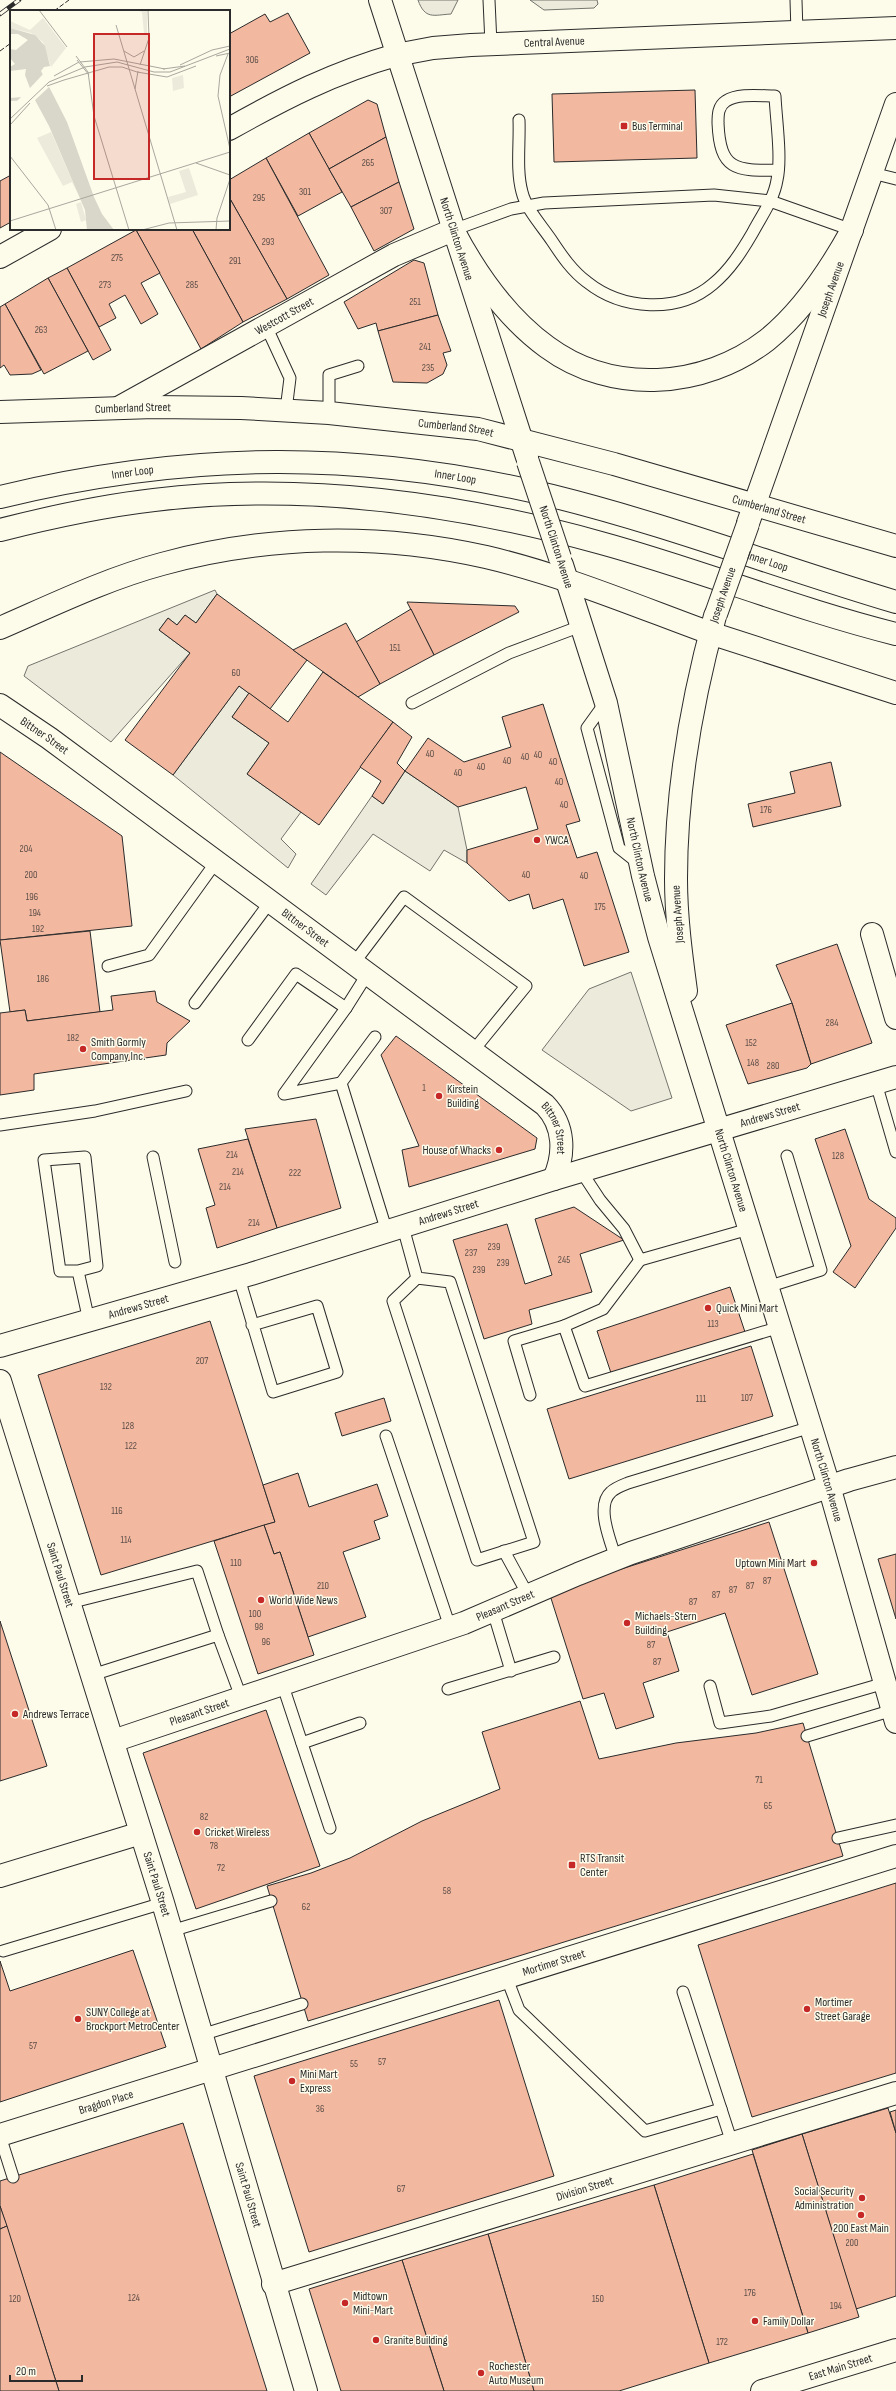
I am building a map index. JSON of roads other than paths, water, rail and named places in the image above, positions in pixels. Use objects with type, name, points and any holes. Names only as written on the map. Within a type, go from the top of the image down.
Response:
[{"type":"main road","name":"North Clinton Avenue","points":[[380,0],[396,55],[606,703],[641,865],[659,937],[696,1061],[829,1486],[894,1716]]},
{"type":"main road","name":"Central Avenue","points":[[230,127],[306,87],[345,71],[396,55],[433,48],[491,44],[896,28]]},
{"type":"main road","name":"Joseph Avenue","points":[[696,1061],[676,902],[676,857],[680,805],[689,738],[713,624],[896,104]]},
{"type":"main road","points":[[0,257],[48,230]]},
{"type":"main road","points":[[453,230],[479,274],[502,304],[524,327],[548,347],[575,363],[603,374],[634,380],[652,380],[682,378],[713,370],[742,356],[767,340],[781,327],[815,288],[835,260],[852,230]]},
{"type":"main road","name":"Westcott Street","points":[[118,408],[407,248],[453,230]]},
{"type":"main road","name":"Cumberland Street","points":[[0,412],[197,406],[328,413],[478,430],[614,464],[751,515],[896,546]]},
{"type":"main road","name":"Inner Loop","points":[[0,497],[103,475],[214,463],[327,463],[417,471],[508,487],[600,509],[896,602]]},
{"type":"main road","points":[[0,530],[113,506],[199,496],[287,493],[374,498],[462,510],[600,542],[807,609],[896,634]]},
{"type":"main road","points":[[0,628],[82,592],[160,565],[203,554],[290,542],[334,540],[419,545],[487,558],[567,580],[713,624],[896,693]]},
{"type":"main road","name":"Bittner Street","points":[[0,705],[49,738],[535,1097],[552,1112],[561,1138],[560,1161],[554,1179]]},
{"type":"main road","points":[[872,934],[896,1018]]},
{"type":"main road","name":"Andrews Street","points":[[0,1346],[239,1278],[554,1179],[886,1080]]},
{"type":"main road","name":"Saint Paul Street","points":[[0,1380],[163,1903],[273,2284],[306,2391]]},
{"type":"main road","name":"Pleasant Street","points":[[113,1740],[450,1628],[616,1559],[829,1486],[896,1467]]},
{"type":"main road","points":[[0,1876],[141,1833]]},
{"type":"main road","name":"Mortimer Street","points":[[211,2068],[896,1856]]},
{"type":"main road","name":"Bragdon Place","points":[[0,2135],[211,2068]]},
{"type":"main road","name":"Division Street","points":[[273,2284],[896,2093]]},
{"type":"main road","name":"East Main Street","points":[[762,2391],[896,2350]]},
{"type":"lane","points":[[489,0],[491,44]]},
{"type":"lane","points":[[796,0],[797,32]]},
{"type":"lane","points":[[519,120],[520,185],[528,205],[563,258],[588,283],[599,291],[624,301],[651,305],[688,299],[712,285],[727,270],[741,252],[770,201],[776,186],[778,170],[775,96],[737,97],[724,102],[720,106],[718,118],[720,146],[724,156],[742,169],[778,170]]},
{"type":"lane","points":[[872,173],[896,179]]},
{"type":"lane","points":[[453,230],[528,205],[554,201],[714,195],[770,201],[852,230]]},
{"type":"lane","points":[[266,326],[290,378],[286,410]]},
{"type":"lane","points":[[328,413],[329,375],[358,366]]},
{"type":"lane","points":[[412,703],[509,653],[582,626]]},
{"type":"lane","points":[[108,966],[149,955],[216,862]]},
{"type":"lane","points":[[375,1037],[342,1083],[284,1094],[346,1008],[361,968],[404,897],[526,986],[472,1051]]},
{"type":"lane","points":[[195,1003],[270,902]]},
{"type":"lane","points":[[248,1040],[296,974],[346,1008]]},
{"type":"lane","points":[[886,1080],[896,1152]]},
{"type":"lane","points":[[342,1083],[395,1229],[417,1278]]},
{"type":"lane","points":[[0,1125],[95,1110],[186,1091]]},
{"type":"lane","points":[[767,1287],[821,1270],[787,1156]]},
{"type":"lane","points":[[85,1157],[97,1266],[78,1271],[60,1271],[44,1160],[85,1157]]},
{"type":"lane","points":[[153,1157],[175,1262]]},
{"type":"lane","points":[[581,1171],[600,1200],[624,1229],[640,1260]]},
{"type":"lane","points":[[530,1394],[514,1341],[564,1326],[603,1309],[640,1260],[749,1229]]},
{"type":"lane","points":[[78,1271],[89,1320]]},
{"type":"lane","points":[[239,1278],[252,1325],[273,1392],[337,1372],[317,1306],[252,1325]]},
{"type":"lane","points":[[417,1278],[450,1282],[534,1542],[477,1560],[393,1301],[417,1278]]},
{"type":"lane","points":[[564,1326],[585,1386],[780,1327]]},
{"type":"lane","points":[[616,1559],[604,1520],[604,1504],[610,1492],[628,1483],[811,1427]]},
{"type":"lane","points":[[386,1436],[450,1628]]},
{"type":"lane","points":[[504,1551],[528,1595]]},
{"type":"lane","points":[[69,1603],[197,1571],[218,1635],[241,1697]]},
{"type":"lane","points":[[493,1611],[510,1670]]},
{"type":"lane","points":[[92,1675],[218,1635]]},
{"type":"lane","points":[[448,1689],[554,1657]]},
{"type":"lane","points":[[282,1683],[330,1828]]},
{"type":"lane","points":[[710,1686],[720,1723],[771,1716],[885,1683]]},
{"type":"lane","points":[[807,1736],[894,1716]]},
{"type":"lane","points":[[302,1742],[360,1723]]},
{"type":"lane","points":[[838,1838],[896,1825]]},
{"type":"lane","points":[[171,1931],[271,1901]]},
{"type":"lane","points":[[3,1951],[163,1903]]},
{"type":"lane","points":[[506,1976],[519,2010],[645,2131],[721,2109]]},
{"type":"lane","points":[[683,1992],[732,2143]]},
{"type":"lane","points":[[201,2035],[302,2004]]},
{"type":"lane","points":[[0,2135],[12,2177]]},
{"type":"railway","points":[[0,14],[19,0]]},
{"type":"place","name":"Bus Terminal","points":[[624,126]]},
{"type":"place","name":"YWCA","points":[[537,840]]},
{"type":"place","name":"Smith Gormly Company Inc.","points":[[83,1049]]},
{"type":"place","name":"Kirstein Building","points":[[439,1096]]},
{"type":"place","name":"House of Whacks","points":[[499,1150]]},
{"type":"place","name":"Quick Mini Mart","points":[[708,1308]]},
{"type":"place","name":"Uptown Mini Mart","points":[[814,1563]]},
{"type":"place","name":"World Wide News","points":[[261,1600]]},
{"type":"place","name":"Michaels-Stern Building","points":[[627,1623]]},
{"type":"place","name":"Andrews Terrace","points":[[15,1714]]},
{"type":"place","name":"Cricket Wireless","points":[[197,1832]]},
{"type":"place","name":"RTS Transit Center","points":[[572,1865]]},
{"type":"place","name":"Mortimer Street Garage","points":[[807,2009]]},
{"type":"place","name":"SUNY College at Brockport MetroCenter","points":[[78,2019]]},
{"type":"place","name":"Mini Mart Express","points":[[292,2081]]},
{"type":"place","name":"Social Security Administration","points":[[862,2198]]},
{"type":"place","name":"200 East Main","points":[[861,2215]]},
{"type":"place","name":"Midtown Mini-Mart","points":[[345,2303]]},
{"type":"place","name":"Family Dollar","points":[[755,2321]]},
{"type":"place","name":"Granite Building","points":[[376,2340]]},
{"type":"place","name":"Rochester Auto Museum","points":[[481,2373]]}]
